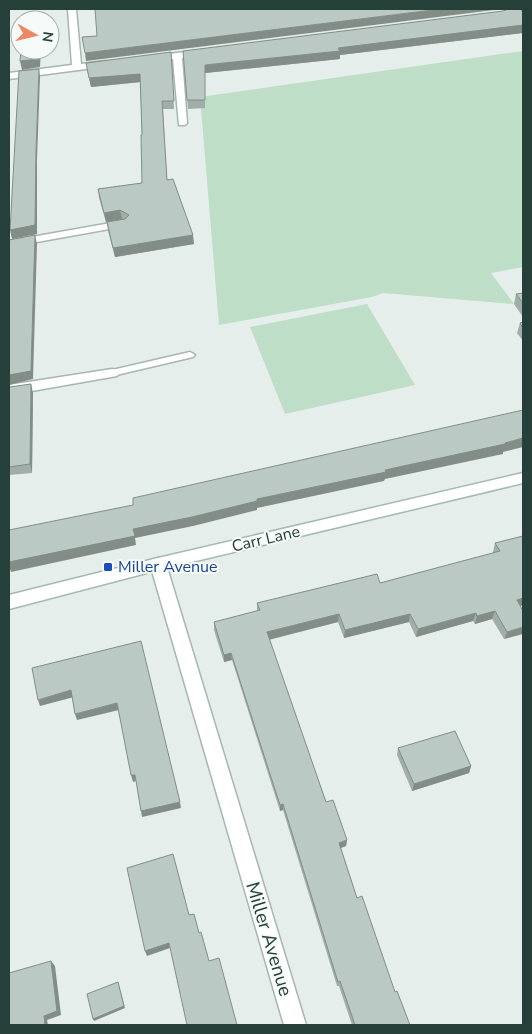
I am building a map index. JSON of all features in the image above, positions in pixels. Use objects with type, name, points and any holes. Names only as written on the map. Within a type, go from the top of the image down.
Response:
[{"type":"street","points":[[72,9],[77,68]]},
{"type":"street","points":[[141,60],[216,51]]},
{"type":"street","points":[[177,56],[182,123]]},
{"type":"street","points":[[9,76],[113,64]]},
{"type":"street","points":[[9,244],[122,224]]},
{"type":"street","points":[[9,390],[112,372]]},
{"type":"street","name":"Carr Lane","points":[[9,602],[158,564],[523,478]]},
{"type":"street","name":"Miller Avenue","points":[[158,564],[295,1025]]},
{"type":"lane","points":[[112,372],[190,355]]},
{"type":"green space","points":[[523,51],[523,267],[491,273],[514,304],[383,293],[372,297],[219,325],[200,97]]},
{"type":"green space","points":[[367,304],[415,385],[285,414],[250,327]]},
{"type":"building","points":[[95,9],[441,9],[85,53],[82,37],[97,36]]},
{"type":"building","points":[[521,9],[523,25],[338,48],[340,51],[205,65],[205,100],[187,100],[183,51]]},
{"type":"building","points":[[171,52],[174,101],[162,101],[167,180],[173,179],[193,235],[113,248],[107,222],[125,219],[129,215],[120,210],[104,213],[98,189],[142,183],[140,74],[89,78],[86,63]]},
{"type":"building","points":[[39,69],[35,225],[10,230],[19,71]]},
{"type":"building","points":[[35,235],[31,371],[9,375],[9,240]]},
{"type":"building","points":[[523,293],[523,303],[516,294]]},
{"type":"building","points":[[31,384],[30,464],[9,467],[9,387]]},
{"type":"building","points":[[523,410],[523,438],[505,444],[385,470],[386,472],[257,499],[257,501],[192,517],[133,529],[135,536],[9,562],[9,530],[133,505],[133,498]]},
{"type":"building","points":[[523,536],[523,598],[517,600],[523,611],[523,627],[507,632],[495,611],[477,616],[476,613],[418,629],[410,614],[345,630],[339,614],[267,632],[326,802],[333,800],[347,840],[339,843],[357,898],[362,896],[395,992],[397,991],[410,1025],[355,1025],[340,981],[338,982],[283,804],[280,805],[231,653],[224,655],[214,622],[260,610],[257,603],[377,574],[380,583],[500,551],[495,543]]},
{"type":"building","points":[[141,641],[180,802],[141,811],[135,775],[131,775],[117,703],[75,714],[71,690],[38,700],[32,668]]},
{"type":"building","points":[[455,731],[471,766],[414,784],[398,748]]},
{"type":"building","points":[[173,854],[189,915],[194,914],[209,961],[219,958],[237,1025],[187,1025],[169,943],[145,951],[127,868]]},
{"type":"building","points":[[51,961],[57,1011],[44,1016],[45,1025],[9,1025],[9,973]]},
{"type":"building","points":[[118,982],[124,1006],[93,1019],[87,994]]},
{"type":"place","name":"Miller Avenue","points":[[108,567]]}]
